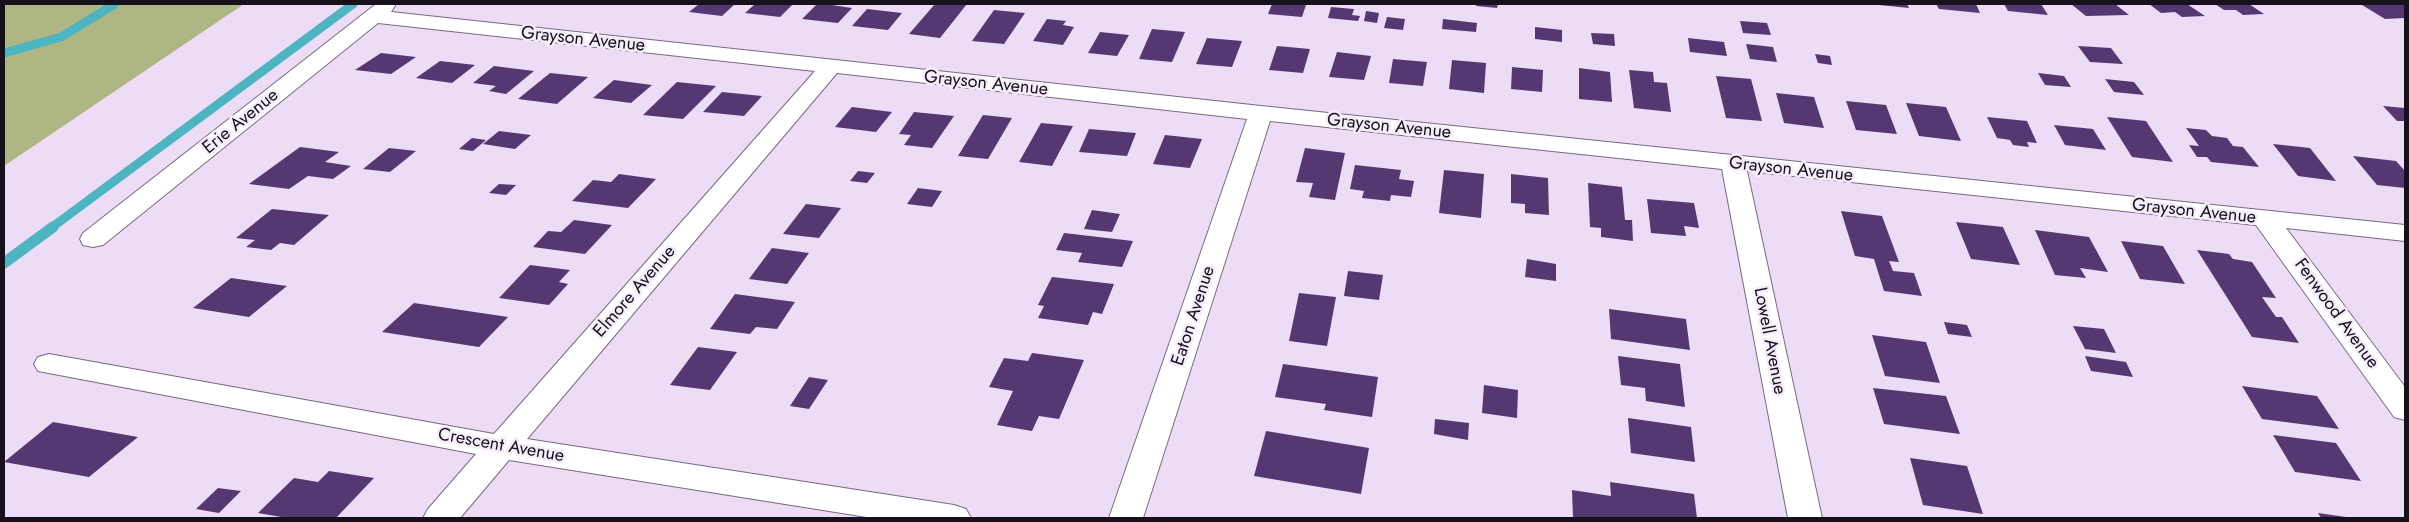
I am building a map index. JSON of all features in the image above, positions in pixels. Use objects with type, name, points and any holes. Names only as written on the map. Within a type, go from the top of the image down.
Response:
[{"type":"street","name":"Grayson Avenue","points":[[381,10],[831,67],[2266,220],[2405,233]]},
{"type":"street","name":"Erie Avenue","points":[[93,239],[381,10]]},
{"type":"street","name":"Elmore Avenue","points":[[440,518],[831,67]]},
{"type":"street","name":"Eaton Avenue","points":[[1126,518],[1261,113]]},
{"type":"street","name":"Lowell Avenue","points":[[1733,163],[1805,518]]},
{"type":"street","name":"Fenwood Avenue","points":[[2266,220],[2405,409]]},
{"type":"street","name":"Crescent Avenue","points":[[49,364],[501,447],[954,518]]},
{"type":"green space","points":[[4,4],[244,4],[4,166]]},
{"type":"building","points":[[699,4],[735,4],[722,16],[689,12]]},
{"type":"building","points":[[755,4],[793,4],[780,17],[745,13]]},
{"type":"building","points":[[817,4],[833,4],[852,8],[838,23],[802,19]]},
{"type":"building","points":[[935,4],[967,4],[940,38],[909,34]]},
{"type":"building","points":[[1272,4],[1306,5],[1302,17],[1268,14]]},
{"type":"building","points":[[1477,4],[1498,4],[1497,8],[1476,6]]},
{"type":"building","points":[[1907,4],[1909,8],[1879,5]]},
{"type":"building","points":[[1936,4],[1976,4],[1980,13],[1939,9]]},
{"type":"building","points":[[2004,4],[2041,4],[2048,15],[2008,11]]},
{"type":"building","points":[[2071,4],[2115,4],[2129,15],[2086,16]]},
{"type":"building","points":[[2149,4],[2187,4],[2205,16],[2182,17],[2175,12],[2161,13]]},
{"type":"building","points":[[2215,4],[2249,4],[2264,14],[2243,15],[2236,10],[2224,10]]},
{"type":"building","points":[[2405,4],[2405,18],[2385,19],[2362,5]]},
{"type":"building","points":[[1331,7],[1354,9],[1352,15],[1360,16],[1358,21],[1328,18]]},
{"type":"building","points":[[867,9],[902,13],[888,30],[852,26]]},
{"type":"building","points":[[994,10],[1025,13],[1004,44],[972,41]]},
{"type":"building","points":[[1366,11],[1379,13],[1377,23],[1364,21]]},
{"type":"building","points":[[1387,17],[1405,19],[1403,30],[1384,28]]},
{"type":"building","points":[[1047,19],[1066,21],[1063,25],[1074,27],[1063,45],[1033,41]]},
{"type":"building","points":[[1443,19],[1477,23],[1476,32],[1442,29]]},
{"type":"building","points":[[1740,21],[1767,23],[1771,35],[1743,33]]},
{"type":"building","points":[[1535,27],[1562,30],[1562,42],[1535,39]]},
{"type":"building","points":[[1152,29],[1185,32],[1172,62],[1139,59]]},
{"type":"building","points":[[1100,32],[1129,35],[1117,56],[1088,53]]},
{"type":"building","points":[[1591,33],[1614,34],[1615,46],[1593,44]]},
{"type":"building","points":[[1207,38],[1242,41],[1232,67],[1196,64]]},
{"type":"building","points":[[1688,38],[1724,42],[1727,56],[1690,52]]},
{"type":"building","points":[[1746,44],[1773,47],[1777,62],[1750,59]]},
{"type":"building","points":[[1277,46],[1310,49],[1303,73],[1269,70]]},
{"type":"building","points":[[2078,46],[2111,48],[2123,64],[2090,62]]},
{"type":"building","points":[[1337,52],[1371,56],[1364,80],[1329,77]]},
{"type":"building","points":[[381,53],[416,57],[391,74],[355,70]]},
{"type":"building","points":[[1815,54],[1830,56],[1832,65],[1818,63]]},
{"type":"building","points":[[1393,59],[1427,62],[1423,86],[1389,83]]},
{"type":"building","points":[[1452,60],[1486,63],[1484,93],[1449,89]]},
{"type":"building","points":[[440,61],[475,65],[452,83],[416,78]]},
{"type":"building","points":[[494,66],[534,71],[506,94],[489,91],[496,86],[473,83]]},
{"type":"building","points":[[1512,67],[1543,70],[1542,92],[1511,89]]},
{"type":"building","points":[[1579,68],[1610,72],[1612,102],[1579,99]]},
{"type":"building","points":[[1629,70],[1653,72],[1654,82],[1667,83],[1671,112],[1634,108]]},
{"type":"building","points":[[550,73],[588,77],[557,104],[518,99]]},
{"type":"building","points":[[2038,73],[2064,76],[2071,87],[2045,85]]},
{"type":"building","points":[[1716,76],[1751,79],[1762,121],[1726,118]]},
{"type":"building","points":[[2105,79],[2134,82],[2144,95],[2114,92]]},
{"type":"building","points":[[614,80],[652,85],[631,103],[593,98]]},
{"type":"building","points":[[677,82],[716,86],[683,119],[643,115]]},
{"type":"building","points":[[722,92],[762,96],[744,116],[703,112]]},
{"type":"building","points":[[1776,93],[1814,97],[1824,128],[1784,123]]},
{"type":"building","points":[[1846,101],[1886,105],[1897,134],[1856,130]]},
{"type":"building","points":[[1906,103],[1946,107],[1961,141],[1919,136]]},
{"type":"building","points":[[2383,106],[2405,108],[2405,121],[2397,121]]},
{"type":"building","points":[[852,107],[892,112],[876,132],[835,127]]},
{"type":"building","points":[[914,112],[954,116],[932,148],[904,145],[911,135],[899,134]]},
{"type":"building","points":[[983,115],[1012,118],[988,159],[958,156]]},
{"type":"building","points":[[1987,117],[2027,121],[2037,143],[2027,142],[2029,147],[2013,145],[2010,140],[1997,138]]},
{"type":"building","points":[[2107,117],[2146,121],[2173,162],[2132,157]]},
{"type":"building","points":[[1041,123],[1073,126],[1052,166],[1019,162]]},
{"type":"building","points":[[2054,125],[2093,129],[2106,150],[2065,145]]},
{"type":"building","points":[[2186,128],[2206,130],[2212,136],[2227,138],[2233,146],[2243,147],[2259,167],[2211,162],[2207,157],[2197,157],[2189,145],[2199,146]]},
{"type":"building","points":[[1089,129],[1136,133],[1127,156],[1079,152]]},
{"type":"building","points":[[499,131],[531,135],[515,149],[483,144]]},
{"type":"building","points":[[1165,135],[1202,139],[1190,168],[1153,164]]},
{"type":"building","points":[[472,138],[486,140],[473,151],[459,149]]},
{"type":"building","points":[[2273,144],[2310,148],[2336,181],[2298,176]]},
{"type":"building","points":[[300,147],[339,152],[325,162],[351,166],[333,179],[308,176],[289,189],[249,184]]},
{"type":"building","points":[[389,148],[416,151],[390,172],[363,169]]},
{"type":"building","points":[[1305,148],[1345,153],[1335,200],[1309,197],[1313,183],[1296,182]]},
{"type":"building","points":[[2353,156],[2396,161],[2405,171],[2405,188],[2377,185]]},
{"type":"building","points":[[1355,165],[1401,170],[1399,179],[1414,181],[1411,197],[1391,195],[1390,201],[1362,198],[1364,191],[1350,189]]},
{"type":"building","points":[[1444,170],[1484,174],[1481,218],[1439,213]]},
{"type":"building","points":[[858,171],[875,173],[867,183],[850,181]]},
{"type":"building","points":[[619,174],[656,179],[628,208],[572,201],[593,180],[611,182]]},
{"type":"building","points":[[1511,174],[1548,178],[1549,215],[1525,213],[1525,204],[1511,203]]},
{"type":"building","points":[[1588,183],[1622,187],[1625,220],[1632,220],[1633,241],[1601,237],[1601,228],[1590,227]]},
{"type":"building","points":[[499,184],[516,185],[506,195],[489,193]]},
{"type":"building","points":[[918,188],[942,191],[932,207],[907,204]]},
{"type":"building","points":[[1647,199],[1694,203],[1699,228],[1684,226],[1686,236],[1651,233]]},
{"type":"building","points":[[806,204],[841,208],[819,238],[783,234]]},
{"type":"building","points":[[272,209],[329,215],[294,245],[280,243],[271,250],[246,247],[255,240],[236,238]]},
{"type":"building","points":[[1092,210],[1120,214],[1112,232],[1084,229]]},
{"type":"building","points":[[1841,211],[1882,216],[1899,262],[1889,261],[1893,271],[1914,273],[1922,296],[1884,291],[1874,259],[1855,256]]},
{"type":"building","points":[[574,220],[612,225],[585,254],[533,247],[548,231],[561,232]]},
{"type":"building","points":[[1956,222],[2003,227],[2020,265],[1971,259]]},
{"type":"building","points":[[2035,230],[2089,237],[2108,272],[2080,268],[2086,278],[2055,275]]},
{"type":"building","points":[[1064,233],[1133,241],[1122,267],[1078,262],[1082,253],[1056,250]]},
{"type":"building","points":[[2121,241],[2163,246],[2185,284],[2140,279]]},
{"type":"building","points":[[772,248],[809,253],[787,284],[749,279]]},
{"type":"building","points":[[2197,250],[2229,254],[2233,259],[2252,262],[2276,298],[2262,297],[2276,317],[2282,317],[2299,343],[2252,337]]},
{"type":"building","points":[[1527,259],[1556,264],[1556,281],[1525,277]]},
{"type":"building","points":[[530,265],[570,270],[559,282],[568,284],[549,305],[499,298]]},
{"type":"building","points":[[1348,271],[1383,275],[1379,300],[1344,296]]},
{"type":"building","points":[[1052,277],[1114,284],[1102,314],[1093,312],[1088,325],[1038,318],[1044,306],[1038,305]]},
{"type":"building","points":[[231,278],[287,286],[249,317],[193,308]]},
{"type":"building","points":[[1299,293],[1336,297],[1327,346],[1289,341]]},
{"type":"building","points":[[735,294],[795,302],[777,329],[756,327],[750,334],[710,329]]},
{"type":"building","points":[[414,303],[508,317],[479,347],[382,332]]},
{"type":"building","points":[[1609,309],[1686,319],[1690,350],[1611,339]]},
{"type":"building","points":[[1944,322],[1967,325],[1972,337],[1948,334]]},
{"type":"building","points":[[2073,326],[2104,329],[2116,353],[2085,349]]},
{"type":"building","points":[[1872,335],[1926,342],[1940,383],[1885,376]]},
{"type":"building","points":[[698,347],[737,352],[710,390],[670,385]]},
{"type":"building","points":[[1032,353],[1084,360],[1059,419],[1039,416],[1032,431],[997,425],[1013,391],[989,387],[1004,358],[1028,361]]},
{"type":"building","points":[[1618,356],[1680,364],[1685,407],[1646,401],[1645,388],[1621,385]]},
{"type":"building","points":[[2085,356],[2126,362],[2133,377],[2091,371]]},
{"type":"building","points":[[1283,364],[1378,377],[1372,417],[1324,410],[1326,404],[1275,397]]},
{"type":"building","points":[[809,377],[828,380],[809,409],[790,406]]},
{"type":"building","points":[[1484,385],[1518,390],[1517,418],[1482,413]]},
{"type":"building","points":[[2242,386],[2317,396],[2339,429],[2262,419]]},
{"type":"building","points":[[1873,388],[1946,396],[1960,434],[1884,424]]},
{"type":"building","points":[[1628,418],[1691,427],[1695,462],[1631,453]]},
{"type":"building","points":[[1435,419],[1469,423],[1468,440],[1434,434]]},
{"type":"building","points":[[53,422],[138,437],[89,477],[4,462]]},
{"type":"building","points":[[1266,431],[1369,448],[1361,494],[1254,476]]},
{"type":"building","points":[[2273,435],[2336,443],[2361,481],[2295,472]]},
{"type":"building","points":[[1910,458],[1967,466],[1983,514],[1923,505]]},
{"type":"building","points":[[329,471],[374,478],[336,518],[287,518],[258,513],[294,478],[318,482]]},
{"type":"building","points":[[1610,482],[1694,494],[1697,518],[1573,518],[1572,490],[1611,496]]},
{"type":"building","points":[[218,488],[241,491],[219,513],[196,509]]},
{"type":"building","points":[[2318,513],[2346,517],[2321,518]]},
{"type":"waterway","points":[[4,53],[61,37],[115,4]]},
{"type":"waterway","points":[[51,228],[353,4]]},
{"type":"waterway","points":[[4,263],[53,227]]}]
